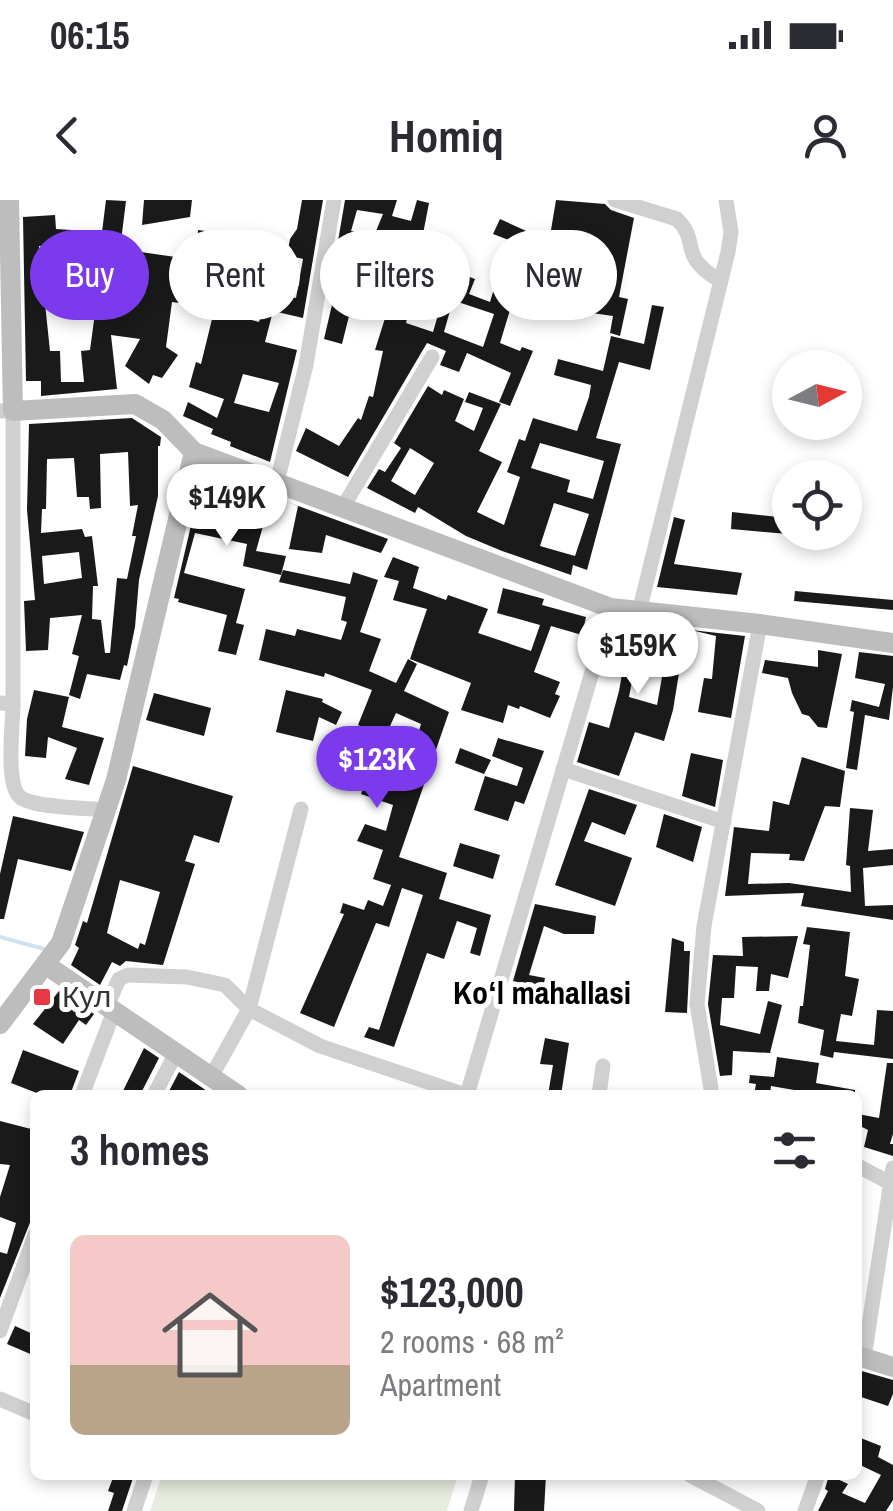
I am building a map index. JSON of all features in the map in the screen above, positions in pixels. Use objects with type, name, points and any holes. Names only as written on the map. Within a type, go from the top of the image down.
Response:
[{"type":"street","points":[[10,200],[6,703],[12,782],[18,796],[30,802],[106,810]]},
{"type":"street","points":[[277,482],[306,364],[334,200]]},
{"type":"street","points":[[615,200],[677,219],[684,226],[692,259],[719,280]]},
{"type":"street","points":[[638,612],[732,232],[726,200]]},
{"type":"street","points":[[344,506],[432,356]]},
{"type":"street","points":[[6,411],[134,404],[163,420],[194,452],[612,608],[893,643]]},
{"type":"street","points":[[0,1024],[60,943],[106,810],[194,452]]},
{"type":"street","points":[[467,1090],[612,608]]},
{"type":"street","points":[[711,1090],[697,1004],[704,926],[760,624]]},
{"type":"street","points":[[563,769],[724,822]]},
{"type":"street","points":[[0,803],[18,796]]},
{"type":"street","points":[[211,1077],[248,1009],[302,809]]},
{"type":"street","points":[[46,965],[230,1090]]},
{"type":"street","points":[[84,1090],[119,979],[128,975],[187,976],[224,985],[248,1009],[320,1046],[451,1090]]},
{"type":"street","points":[[157,1090],[176,1053]]},
{"type":"street","points":[[599,1090],[603,1066]]},
{"type":"street","points":[[862,1167],[891,1175],[862,1351]]},
{"type":"street","points":[[0,1331],[30,1273]]},
{"type":"street","points":[[862,1357],[893,1366]]},
{"type":"street","points":[[0,1400],[30,1412]]},
{"type":"street","points":[[134,1511],[144,1480]]},
{"type":"street","points":[[471,1511],[480,1480]]},
{"type":"street","points":[[699,1480],[758,1511]]},
{"type":"street","points":[[804,1511],[816,1480]]},
{"type":"shaded area","points":[[160,1480],[456,1480],[447,1511],[150,1511]]},
{"type":"building","points":[[106,200],[126,201],[122,230],[102,230]]},
{"type":"building","points":[[144,200],[192,200],[190,217],[142,225]]},
{"type":"building","points":[[302,200],[323,200],[303,318],[303,259],[300,230],[296,230]]},
{"type":"building","points":[[345,200],[397,200],[392,216],[411,221],[417,200],[429,203],[424,230],[376,230],[383,214],[357,210],[351,230],[340,230]]},
{"type":"building","points":[[556,200],[605,204],[634,218],[619,297],[628,299],[620,336],[610,333],[612,320],[617,320],[617,230],[551,230]]},
{"type":"building","points":[[55,215],[56,229],[71,230],[30,230],[30,320],[47,320],[50,351],[60,351],[61,382],[84,382],[81,351],[90,350],[94,320],[149,320],[149,253],[169,256],[166,347],[178,355],[162,378],[153,375],[149,384],[125,366],[140,339],[111,335],[117,389],[41,396],[41,381],[26,381],[23,217]]},
{"type":"building","points":[[500,219],[524,230],[495,230]]},
{"type":"building","points":[[470,294],[490,302],[490,313],[470,306]]},
{"type":"building","points":[[652,305],[664,307],[650,370],[619,362],[596,438],[621,444],[587,570],[573,565],[571,575],[502,551],[466,536],[418,507],[415,513],[367,488],[379,469],[385,472],[401,448],[394,443],[428,386],[442,395],[444,390],[464,399],[455,421],[474,431],[483,408],[465,402],[469,392],[501,404],[479,451],[502,462],[477,512],[504,525],[520,477],[507,472],[519,439],[525,441],[533,418],[577,431],[589,397],[591,385],[554,375],[558,359],[603,371],[611,336],[644,344]],"holes":[[[540,443],[604,461],[593,499],[567,492],[570,480],[531,468]],[[410,448],[434,463],[415,495],[391,481]],[[554,503],[589,514],[575,556],[540,546]]]},
{"type":"building","points":[[212,320],[271,320],[265,342],[297,350],[270,462],[230,446],[231,442],[211,434],[213,429],[183,416],[188,402],[217,418],[224,399],[189,387],[196,362],[201,364]],"holes":[[[243,374],[279,383],[269,412],[234,403]]]},
{"type":"building","points":[[328,320],[348,320],[342,344],[324,339]]},
{"type":"building","points":[[384,320],[407,320],[406,323],[433,332],[437,320],[447,320],[444,332],[483,347],[492,320],[507,320],[500,343],[520,351],[522,347],[533,351],[510,406],[499,402],[511,373],[467,353],[459,372],[440,365],[446,351],[427,343],[348,477],[296,451],[306,428],[339,446],[358,418],[361,420],[369,396],[373,397],[383,351],[375,350]]},
{"type":"building","points":[[132,418],[161,437],[158,496],[139,580],[127,666],[124,665],[120,680],[87,674],[80,699],[69,695],[79,656],[72,654],[82,615],[50,618],[48,650],[26,651],[24,601],[35,600],[27,510],[29,424]],"holes":[[[128,452],[130,506],[138,505],[132,536],[136,536],[127,579],[117,578],[110,653],[105,653],[101,620],[92,619],[93,586],[98,586],[92,536],[85,537],[82,529],[41,533],[42,509],[46,509],[47,459],[74,458],[77,497],[89,497],[90,509],[101,508],[100,454]],[[79,552],[82,578],[44,584],[42,556]]]},
{"type":"building","points":[[204,470],[260,492],[259,496],[270,501],[256,551],[286,556],[281,575],[243,566],[247,544],[195,533],[184,573],[245,589],[236,623],[244,625],[236,655],[218,651],[227,615],[174,598]]},
{"type":"building","points":[[274,497],[388,539],[381,553],[326,535],[322,553],[289,549],[298,506]]},
{"type":"building","points":[[732,512],[772,516],[772,533],[731,529]]},
{"type":"building","points":[[674,517],[685,520],[674,564],[742,573],[737,595],[657,587]]},
{"type":"building","points":[[393,557],[419,567],[413,588],[488,609],[478,633],[531,651],[540,625],[497,613],[503,588],[544,599],[542,605],[586,617],[582,635],[551,626],[534,672],[560,682],[555,694],[560,696],[550,718],[520,706],[519,709],[508,705],[503,723],[461,710],[471,683],[410,659],[427,609],[393,600],[399,581],[384,577]]},
{"type":"building","points":[[283,570],[350,584],[353,572],[378,580],[360,632],[381,639],[369,671],[396,683],[408,659],[417,664],[404,691],[449,712],[399,857],[447,873],[439,899],[491,915],[480,956],[470,953],[477,928],[457,921],[444,959],[427,953],[394,1047],[364,1037],[369,1027],[379,1030],[423,895],[402,888],[389,927],[376,923],[334,1027],[300,1013],[344,914],[340,913],[343,903],[364,910],[368,900],[383,906],[391,885],[373,879],[383,850],[357,841],[365,824],[386,831],[393,805],[361,794],[365,782],[390,790],[398,766],[408,769],[421,724],[396,713],[385,737],[358,725],[372,690],[325,673],[324,677],[259,660],[266,629],[295,636],[297,629],[341,640],[347,622],[341,620],[346,597],[279,582]]},
{"type":"building","points":[[795,591],[893,600],[893,610],[794,601]]},
{"type":"building","points":[[631,624],[686,630],[664,741],[635,732],[619,776],[577,762],[589,722],[609,728]],"holes":[[[636,660],[664,666],[657,705],[629,697]]]},
{"type":"building","points":[[691,630],[745,636],[731,718],[698,712],[704,678],[712,679],[716,636]]},
{"type":"building","points":[[818,650],[842,654],[827,728],[818,727],[802,714],[788,678],[762,673],[765,660],[818,667]]},
{"type":"building","points":[[859,652],[893,656],[893,687],[889,720],[865,715],[857,770],[846,768],[854,712],[850,711],[852,700],[879,707],[885,684],[855,678]]},
{"type":"building","points":[[34,690],[69,697],[62,727],[104,738],[89,785],[65,779],[77,748],[48,737],[46,758],[25,756],[27,719]]},
{"type":"building","points":[[286,690],[323,699],[322,702],[342,712],[336,725],[319,717],[313,741],[276,732]]},
{"type":"building","points":[[154,693],[211,708],[204,736],[146,720]]},
{"type":"building","points":[[498,738],[544,751],[524,804],[515,801],[508,821],[474,810],[485,776],[517,786],[523,768],[492,756]]},
{"type":"building","points":[[460,748],[491,760],[484,774],[455,763]]},
{"type":"building","points":[[691,753],[723,760],[715,807],[682,796]]},
{"type":"building","points":[[802,757],[845,771],[840,807],[825,806],[804,861],[789,860],[790,854],[751,853],[748,884],[789,883],[851,892],[850,866],[846,865],[850,808],[873,810],[868,851],[893,849],[893,865],[863,868],[865,906],[893,905],[893,920],[801,906],[804,893],[725,896],[734,827],[769,831],[773,801],[789,805]]},
{"type":"building","points":[[133,766],[233,796],[219,843],[194,835],[185,861],[195,864],[163,965],[126,961],[120,966],[112,962],[100,985],[71,965],[79,948],[75,945],[83,921],[87,923]],"holes":[[[120,880],[160,892],[145,945],[140,943],[138,949],[107,933]]]},
{"type":"building","points":[[589,789],[637,805],[625,835],[592,822],[584,841],[632,858],[615,906],[555,885]]},
{"type":"building","points":[[664,814],[702,827],[693,862],[656,847]]},
{"type":"building","points":[[13,816],[84,832],[71,871],[18,859],[4,919],[0,919],[0,874]]},
{"type":"building","points":[[460,843],[500,855],[493,879],[453,866]]},
{"type":"building","points":[[535,904],[596,916],[594,934],[564,934],[544,926],[529,975],[545,978],[543,988],[513,981]]},
{"type":"building","points":[[807,927],[850,932],[845,976],[859,979],[852,1016],[841,1014],[836,1041],[874,1045],[877,1010],[893,1011],[893,1059],[834,1052],[833,1058],[820,1055],[824,1030],[798,1023],[810,945],[803,944]]},
{"type":"building","points":[[798,936],[788,978],[771,974],[769,991],[756,991],[758,967],[736,966],[734,998],[722,998],[720,1025],[760,1034],[768,1001],[782,1005],[770,1053],[733,1051],[732,1075],[720,1076],[708,1004],[713,955],[743,956],[742,937]]},
{"type":"building","points":[[672,938],[684,942],[684,951],[690,951],[687,1013],[665,1012]]},
{"type":"building","points":[[59,991],[94,1014],[86,1025],[79,1020],[63,1044],[33,1024]]},
{"type":"building","points":[[545,1038],[569,1043],[562,1090],[549,1090],[553,1065],[540,1064]]},
{"type":"building","points":[[144,1048],[159,1058],[143,1090],[123,1090]]},
{"type":"building","points":[[23,1050],[79,1071],[72,1090],[30,1090],[11,1083]]},
{"type":"building","points":[[777,1057],[819,1063],[816,1083],[855,1090],[771,1086],[771,1090],[755,1090],[756,1084],[749,1083],[750,1075],[774,1077]]},
{"type":"building","points":[[887,1063],[893,1063],[893,1156],[864,1147],[868,1130],[862,1127],[862,1115],[879,1118]]},
{"type":"building","points":[[179,1072],[206,1090],[170,1090]]},
{"type":"building","points":[[0,1121],[30,1129],[30,1223],[0,1298],[0,1252],[7,1254],[16,1223],[0,1217],[0,1197],[10,1165],[0,1164]]},
{"type":"building","points":[[15,1326],[30,1333],[30,1354],[7,1344]]},
{"type":"building","points":[[862,1371],[893,1380],[888,1406],[862,1397]]},
{"type":"building","points":[[862,1439],[881,1446],[878,1457],[893,1465],[893,1500],[886,1511],[818,1511],[828,1491],[828,1480],[848,1484],[842,1493],[865,1503],[881,1475],[862,1466]]},
{"type":"building","points":[[112,1480],[132,1480],[122,1511],[108,1511],[114,1493],[108,1491]]},
{"type":"building","points":[[515,1480],[546,1480],[544,1511],[514,1511]]},
{"type":"waterway","points":[[0,937],[48,950]]},
{"type":"place","name":"Кул","points":[[42,997]]},
{"type":"district","name":"Koʻl mahallasi","points":[[542,993]]}]
